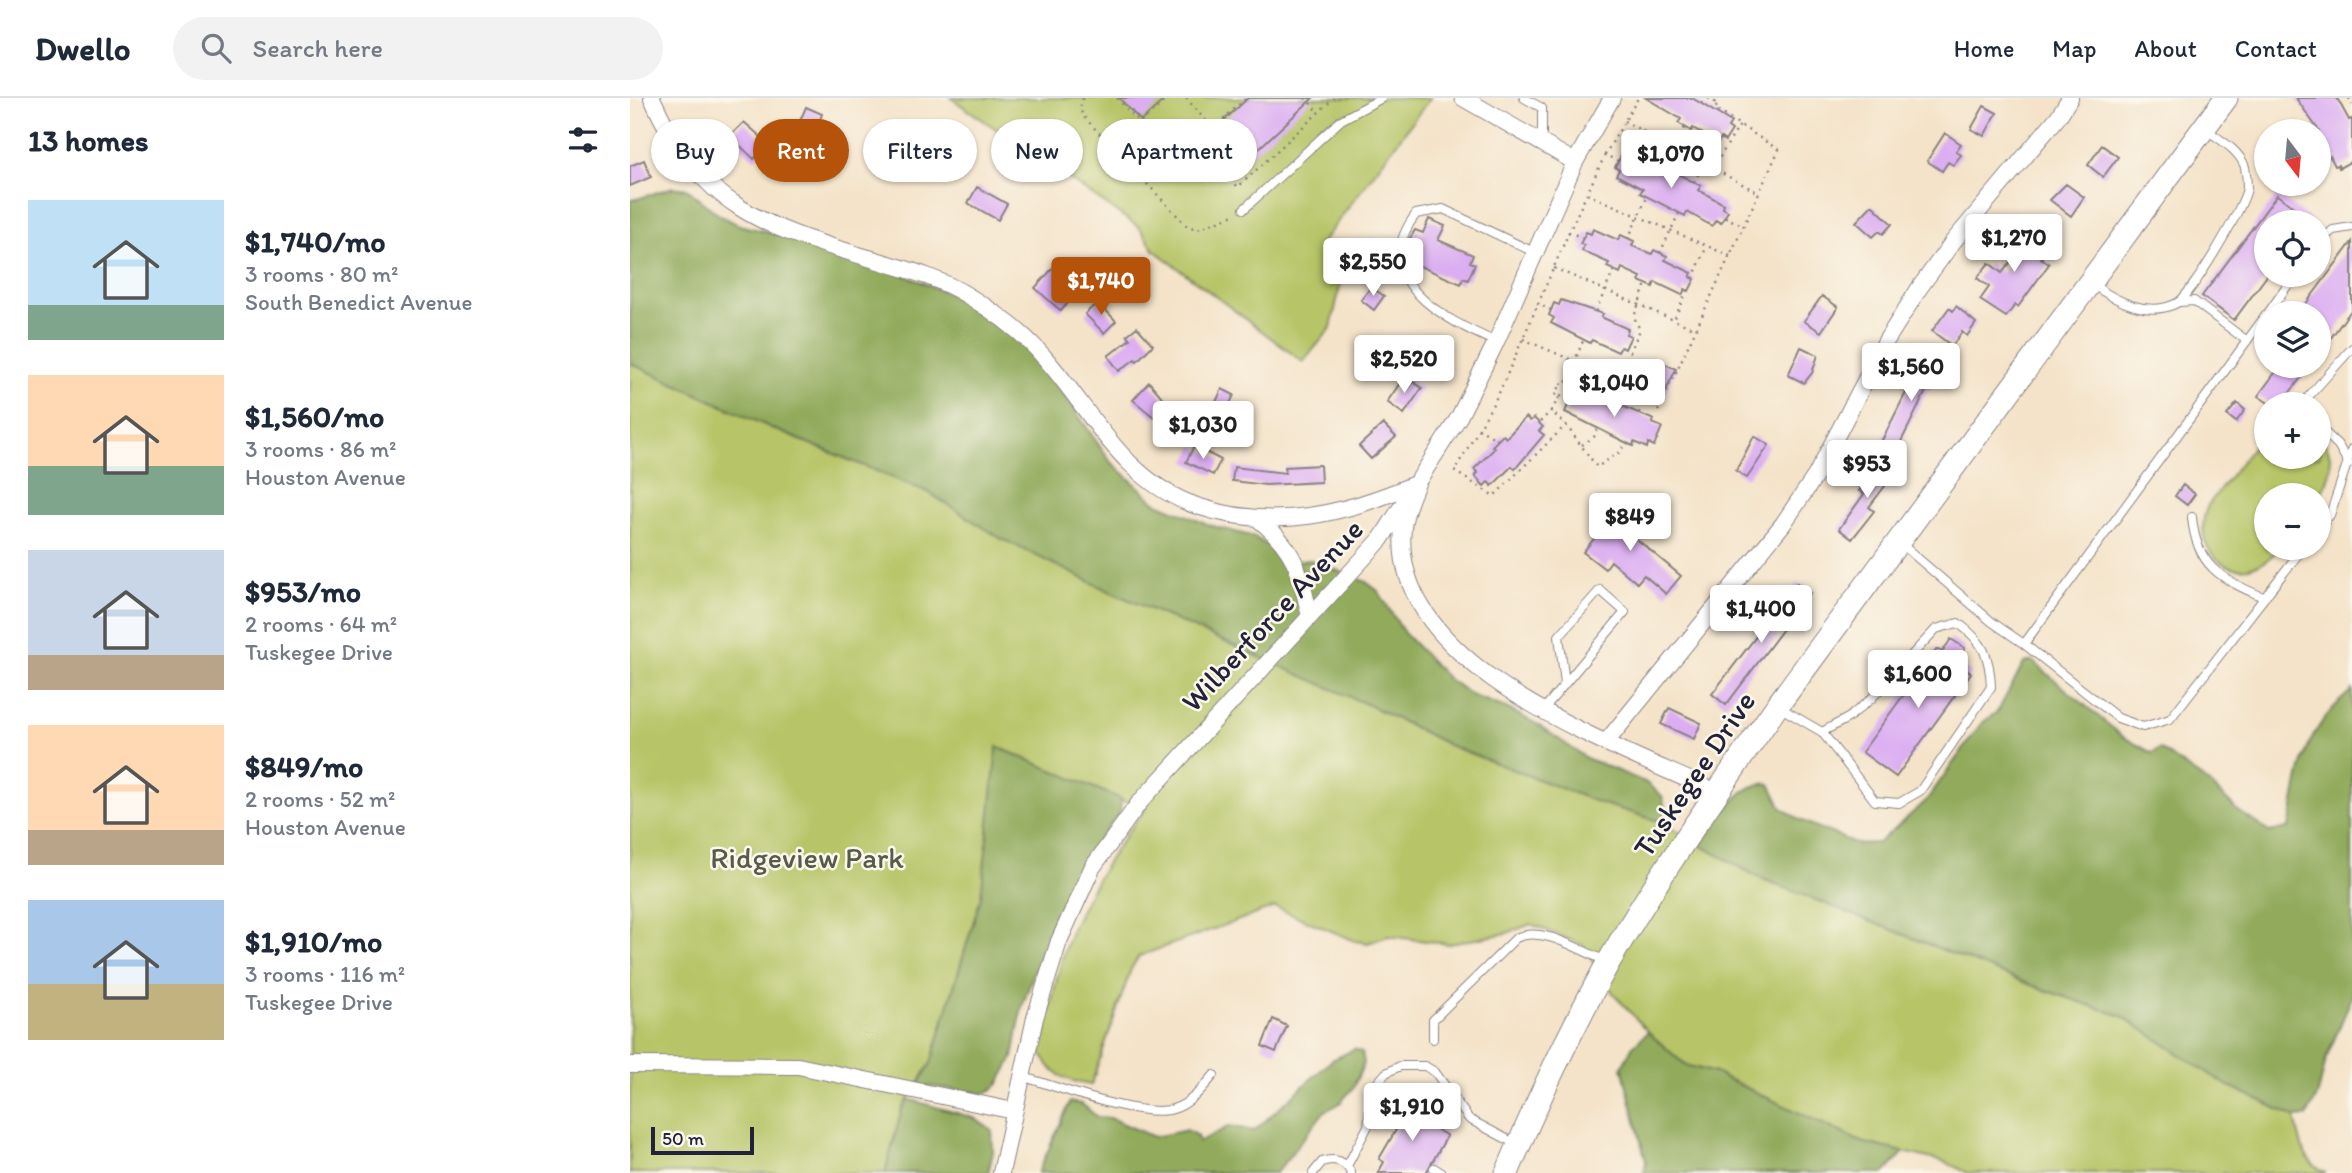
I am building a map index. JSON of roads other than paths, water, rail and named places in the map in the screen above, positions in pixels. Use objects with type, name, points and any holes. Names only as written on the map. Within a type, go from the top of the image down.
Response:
[{"type":"street","points":[[652,98],[668,135],[685,161],[727,201],[747,214],[799,236],[904,267],[968,295],[1023,334],[1058,373],[1116,452],[1145,477],[1196,506],[1258,519],[1292,520],[1324,516],[1375,501],[1417,483]]},
{"type":"street","points":[[1463,98],[1575,162]]},
{"type":"street","name":"Wilberforce Avenue","points":[[1001,1173],[1021,1076],[1059,941],[1092,868],[1139,803],[1381,539],[1459,416],[1496,342],[1575,162],[1612,98]]},
{"type":"street","points":[[1607,741],[1783,524],[1816,475],[1886,341],[1920,287],[1952,243],[2058,117],[2070,98]]},
{"type":"street","name":"Tuskegee Drive","points":[[1507,1173],[1562,1048],[1609,962],[1718,793],[1777,706],[2226,98]]},
{"type":"street","points":[[1417,483],[1408,506],[1402,544],[1413,586],[1425,610],[1462,657],[1508,691],[1718,793]]},
{"type":"street","points":[[1258,519],[1278,535],[1290,550],[1300,573],[1310,617]]},
{"type":"street","points":[[630,1065],[798,1066],[1014,1111]]},
{"type":"lane","points":[[1244,209],[1341,120],[1382,98]]},
{"type":"lane","points":[[1524,98],[1542,108],[1542,144]]},
{"type":"lane","points":[[2179,302],[2219,244],[2247,189],[2245,167],[2236,151],[2204,128]]},
{"type":"lane","points":[[1496,342],[1455,322],[1429,303],[1403,278],[1400,257],[1405,229],[1416,214],[1443,209],[1535,253]]},
{"type":"lane","points":[[2331,232],[2352,227]]},
{"type":"lane","points":[[2090,283],[2111,297],[2137,307],[2155,308],[2193,301],[2247,341]]},
{"type":"lane","points":[[2024,644],[2254,332]]},
{"type":"lane","points":[[2313,392],[2352,348]]},
{"type":"lane","points":[[2331,439],[2349,464]]},
{"type":"lane","points":[[2331,512],[2352,449]]},
{"type":"lane","points":[[2192,517],[2200,556],[2235,585],[2263,597]]},
{"type":"lane","points":[[1899,542],[1992,622],[2118,718],[2143,727],[2170,719],[2293,560]]},
{"type":"lane","points":[[1543,709],[1565,683],[1625,612],[1600,590],[1559,636],[1565,683]]},
{"type":"lane","points":[[1777,706],[1822,732],[1875,801],[1899,803],[1920,791],[1991,687],[1990,666],[1977,637],[1958,623],[1936,629],[1871,699],[1848,718],[1822,732]]},
{"type":"lane","points":[[1433,1039],[1433,1020],[1445,1006],[1468,989],[1524,934],[1549,937],[1609,962]]},
{"type":"lane","points":[[1313,1173],[1317,1166],[1328,1160],[1349,1170],[1368,1126],[1372,1089],[1386,1073],[1412,1065],[1435,1072],[1445,1081],[1469,1119],[1479,1127],[1519,1145]]},
{"type":"lane","points":[[1021,1076],[1130,1107],[1159,1111],[1184,1104],[1214,1075]]},
{"type":"lane","points":[[1434,1168],[1442,1173]]},
{"type":"park label","name":"Ridgeview Park","points":[[807,857]]}]
